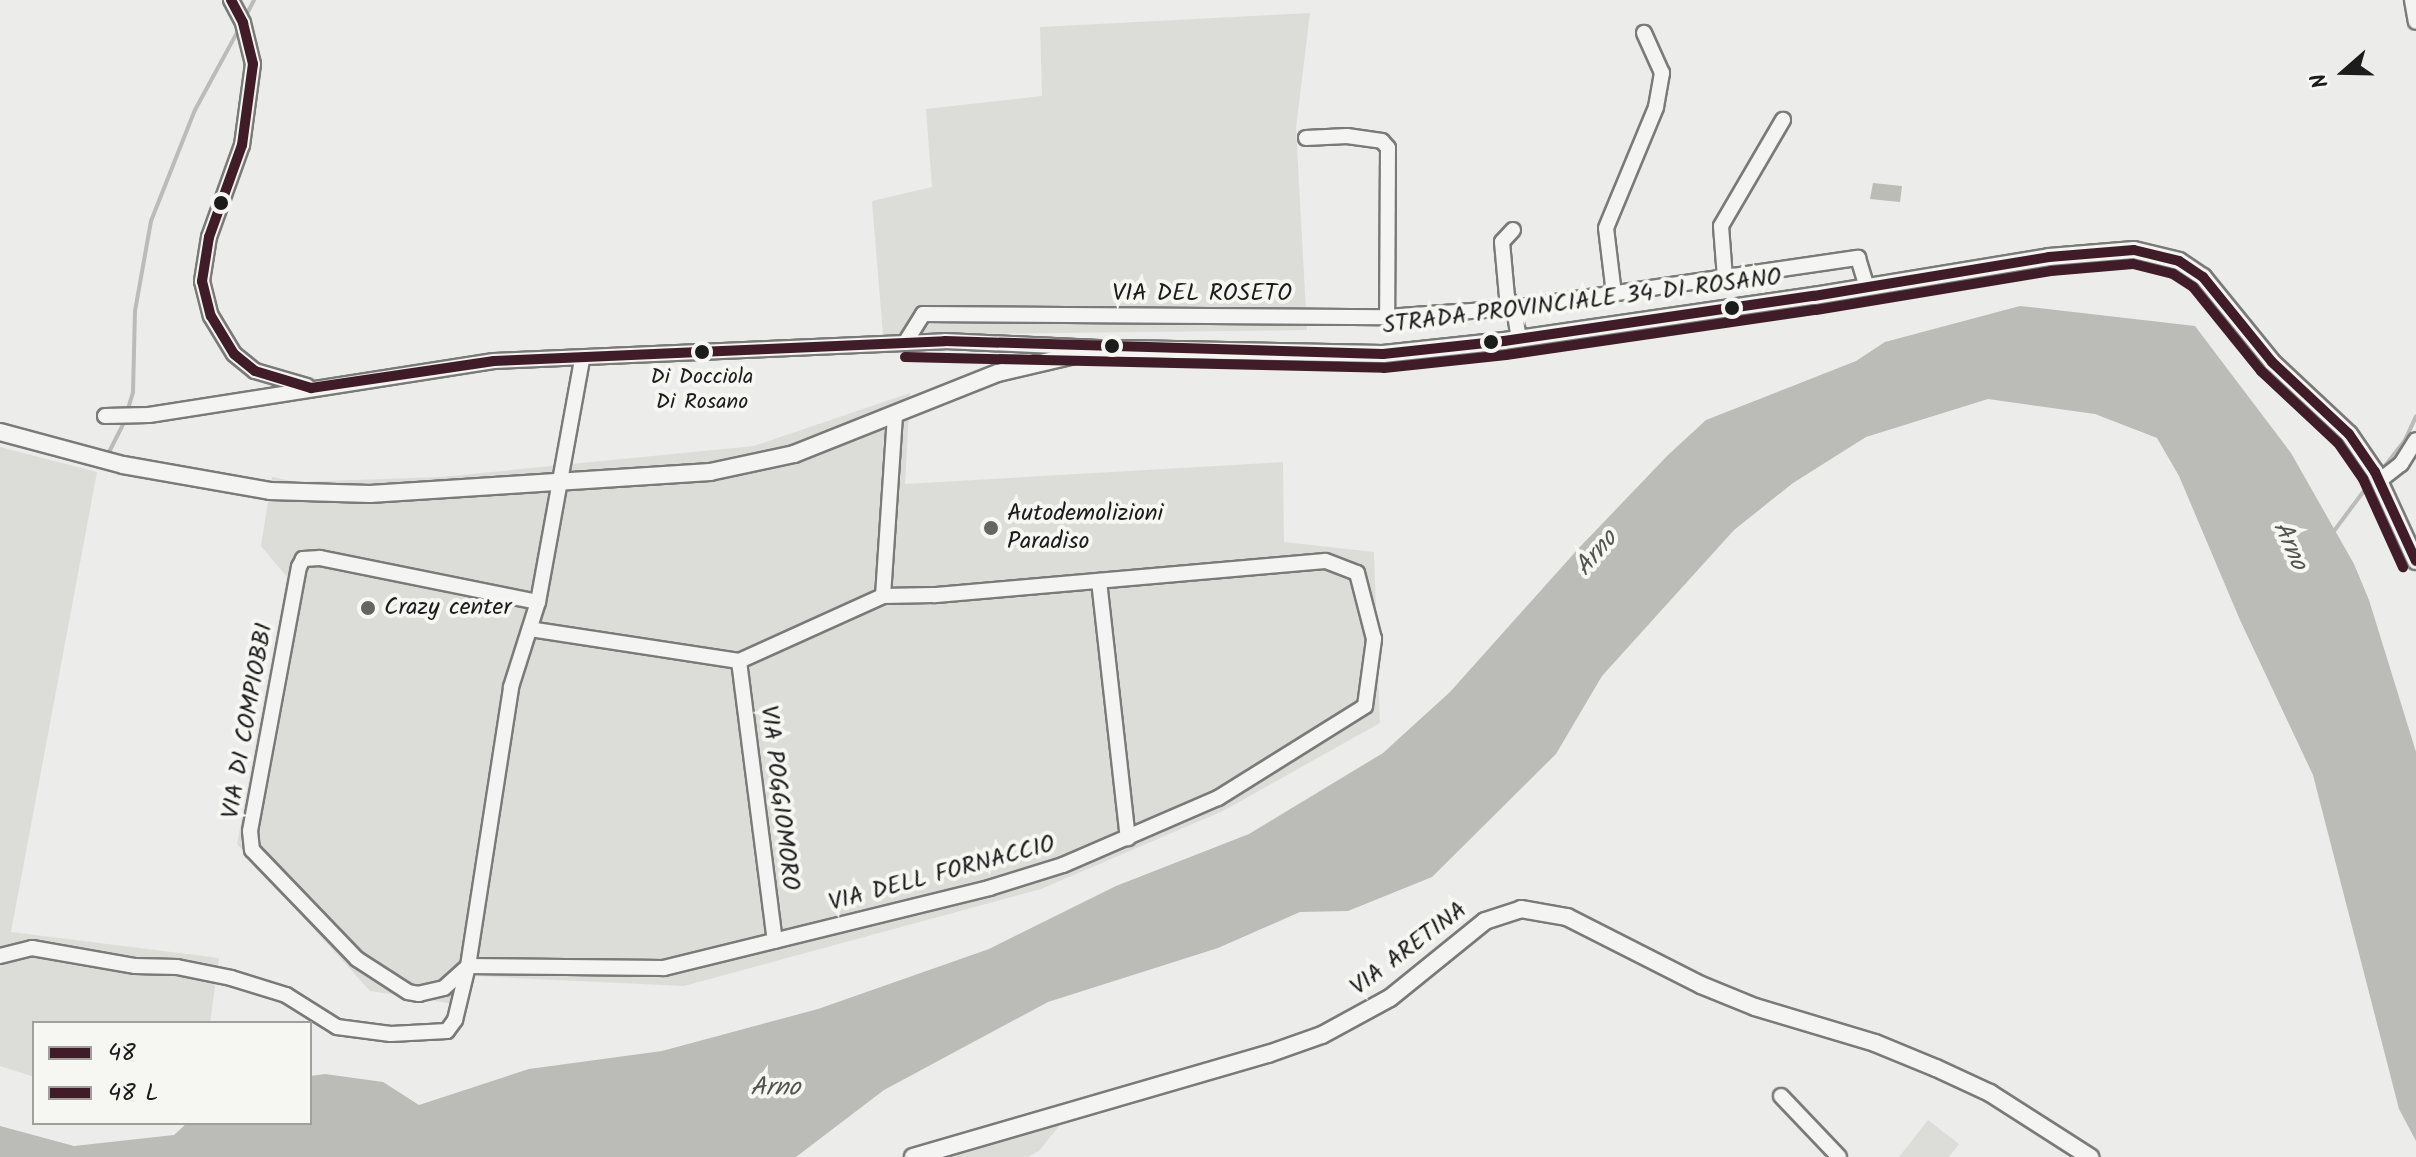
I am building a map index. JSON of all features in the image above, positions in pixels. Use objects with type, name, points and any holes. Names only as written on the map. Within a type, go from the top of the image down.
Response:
[{"type":"main road","name":"STRADA PROVINCIALE 34 DI ROSANO","points":[[0,432],[123,465],[270,491],[370,494],[710,472],[794,454],[998,373],[1075,355],[1124,349],[1383,354],[1519,339],[2102,250],[2134,250],[2179,261],[2203,277],[2272,362],[2349,434],[2377,477],[2416,561]]},
{"type":"main road","name":"VIA ARETINA","points":[[913,1157],[1268,1054],[1322,1035],[1390,998],[1485,921],[1521,909],[1567,917],[1742,1001],[1875,1043],[1936,1068],[1990,1093],[2090,1157]]},
{"type":"street","points":[[231,0],[243,23],[253,64],[242,145],[209,237],[202,281],[211,316],[234,354],[255,371],[311,388]]},
{"type":"street","points":[[2412,0],[2416,22]]},
{"type":"street","points":[[1614,294],[1606,228],[1656,107],[1662,73],[1644,33]]},
{"type":"street","points":[[1725,278],[1721,226],[1783,120]]},
{"type":"street","points":[[1306,138],[1347,136],[1382,141],[1388,148],[1387,317]]},
{"type":"street","points":[[1513,230],[1502,242],[1507,297],[1514,308],[1519,339]]},
{"type":"street","name":"VIA DEL ROSETO","points":[[905,343],[923,314],[1387,317],[1514,308],[1858,258],[1867,287]]},
{"type":"street","points":[[105,416],[149,415],[494,361],[582,360],[905,343],[1042,344],[1124,349]]},
{"type":"street","points":[[0,956],[32,948],[135,966],[177,967],[231,978],[286,995],[337,1027],[391,1034],[447,1031],[455,1020],[468,966],[511,687],[538,602],[582,360]]},
{"type":"street","points":[[530,629],[739,661],[883,596],[895,414]]},
{"type":"street","points":[[2377,477],[2401,464],[2416,440]]},
{"type":"street","name":"VIA DI COMPIOBBI","points":[[468,966],[444,988],[419,994],[408,992],[357,959],[252,850],[250,831],[299,567],[303,559],[320,558],[538,602]]},
{"type":"street","name":"VIA DELL FORNACCIO","points":[[468,966],[664,968],[989,888],[1063,865],[1218,798],[1365,706],[1374,639],[1357,573],[1325,561],[883,596]]},
{"type":"street","points":[[1099,581],[1128,838]]},
{"type":"street","name":"VIA POGGIOMORO","points":[[739,661],[775,941]]},
{"type":"street","points":[[1781,1096],[1839,1157]]},
{"type":"shaded area","points":[[1310,13],[1296,128],[1307,330],[883,335],[872,201],[932,187],[926,109],[1042,96],[1040,27]]},
{"type":"shaded area","points":[[910,393],[905,484],[1283,462],[1284,542],[1374,552],[1380,723],[1223,811],[1041,889],[684,986],[472,976],[462,1005],[370,991],[237,844],[287,577],[261,546],[272,477],[297,482],[441,477],[754,446]]},
{"type":"shaded area","points":[[0,447],[97,472],[11,932],[219,958],[210,1021],[32,1021],[32,1076],[0,1066]]},
{"type":"shaded area","points":[[1080,1100],[1039,1151],[1028,1157],[900,1157]]},
{"type":"shaded area","points":[[1928,1120],[1959,1144],[1949,1157],[1899,1157]]},
{"type":"water","points":[[1873,183],[1902,186],[1900,202],[1870,199]]},
{"type":"water","name":"Arno","points":[[2020,306],[2195,326],[2291,453],[2354,564],[2369,600],[2416,752],[2416,1141],[2399,1109],[2313,775],[2240,620],[2179,476],[2157,438],[2095,414],[1988,399],[1866,437],[1793,483],[1734,530],[1602,676],[1556,754],[1432,877],[1348,911],[1300,912],[1218,948],[1048,1002],[884,1090],[796,1157],[0,1157],[0,1126],[74,1146],[174,1135],[185,1125],[312,1125],[312,1076],[325,1074],[383,1082],[419,1105],[529,1069],[662,1051],[818,1009],[989,949],[1116,886],[1249,834],[1383,753],[1450,692],[1578,549],[1706,420],[1856,361],[1885,342]]},
{"type":"waterway","points":[[244,19],[254,0]]},
{"type":"waterway","points":[[127,412],[133,392],[135,311],[151,221],[195,110],[240,27]]},
{"type":"waterway","points":[[2381,471],[2405,440],[2416,416]]},
{"type":"waterway","points":[[108,454],[125,420]]},
{"type":"waterway","points":[[2334,531],[2372,480]]},
{"type":"transit line","name":"48","points":[[231,0],[243,23],[253,64],[242,145],[209,237],[202,281],[211,316],[234,354],[255,371],[311,388],[494,361],[945,341],[1383,354],[1504,341],[1814,296],[2049,257],[2134,250],[2179,261],[2203,277],[2272,362],[2349,434],[2375,472],[2416,561]]},
{"type":"transit line","points":[[905,357],[1384,368],[1506,355],[1816,310],[2051,271],[2133,264],[2173,274],[2193,287],[2261,371],[2338,443],[2363,479],[2403,567]]},
{"type":"place","name":"Di Docciola Di Rosano","points":[[702,352]]},
{"type":"place","name":"Autodemolizioni Paradiso","points":[[991,528]]},
{"type":"place","name":"Crazy center","points":[[368,608]]}]
